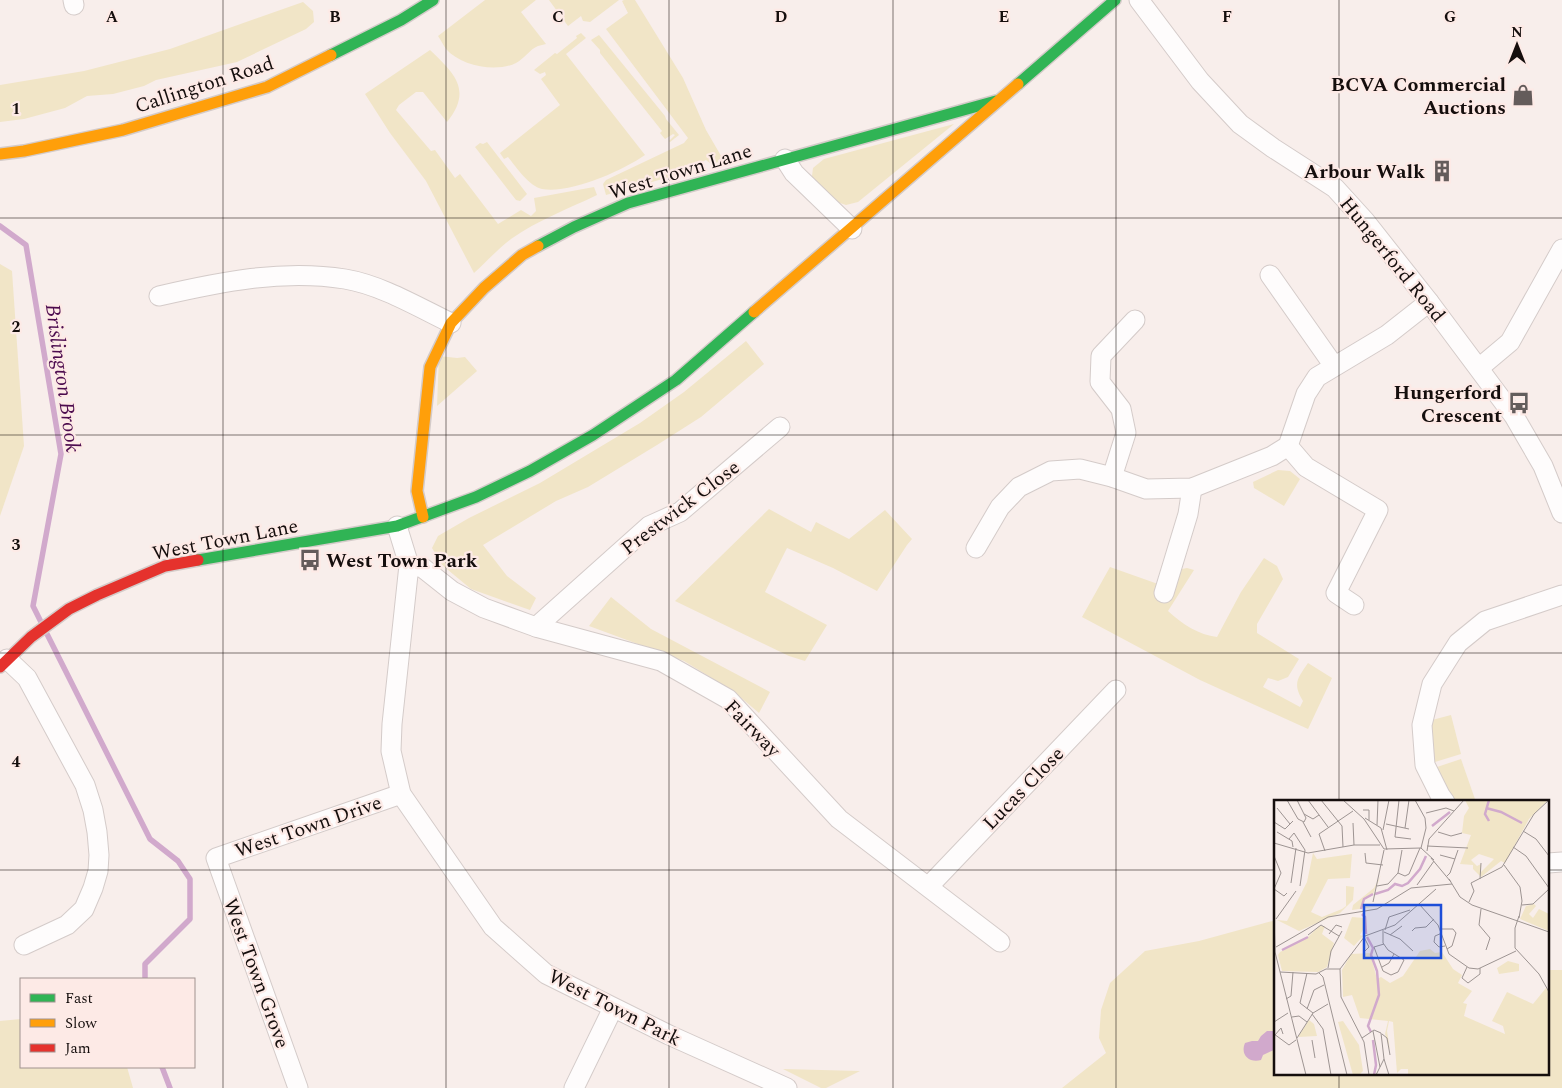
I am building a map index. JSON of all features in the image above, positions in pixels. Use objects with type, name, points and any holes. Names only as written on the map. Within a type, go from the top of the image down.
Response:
[{"type":"main road","name":"Callington Road","points":[[0,154],[24,151],[123,130],[267,87],[400,20],[433,0]]},
{"type":"main road","name":"West Town Lane","points":[[4,663],[31,637],[69,609],[165,566],[397,526],[476,497],[530,471],[593,435],[676,380],[852,230],[1115,0]]},
{"type":"main road","name":"West Town Lane","points":[[423,517],[418,491],[430,367],[451,323],[484,288],[522,255],[574,227],[628,203],[969,107],[999,101]]},
{"type":"street","name":"Hungerford Road","points":[[1138,0],[1200,81],[1240,124],[1272,148],[1335,188],[1365,221],[1479,368],[1518,424],[1543,466],[1561,507]]},
{"type":"street","points":[[785,159],[794,173],[852,230]]},
{"type":"street","points":[[1479,368],[1510,342],[1562,249]]},
{"type":"street","points":[[159,296],[214,283],[284,275],[346,279],[394,294],[451,323]]},
{"type":"street","points":[[1270,275],[1334,366]]},
{"type":"street","points":[[976,548],[1000,507],[1019,487],[1051,471],[1080,469],[1112,477],[1146,489],[1192,488],[1272,456],[1288,446],[1306,394],[1316,377],[1387,335],[1429,302]]},
{"type":"street","points":[[1112,477],[1126,433],[1122,409],[1100,382],[1101,356],[1135,320]]},
{"type":"street","name":"Prestwick Close","points":[[536,627],[649,526],[680,512],[780,427]]},
{"type":"street","points":[[1288,446],[1306,467],[1378,510],[1336,593],[1354,605]]},
{"type":"street","points":[[1164,593],[1188,514],[1192,488]]},
{"type":"street","name":"West Town Park","points":[[397,526],[409,565],[392,724],[391,751],[401,794],[493,927],[546,974],[613,1008],[787,1088]]},
{"type":"street","name":"Fairway","points":[[409,565],[424,568],[452,591],[484,608],[536,627],[661,661],[728,699],[839,820],[929,886],[1000,942]]},
{"type":"street","points":[[1444,800],[1424,765],[1422,724],[1432,684],[1458,643],[1486,620],[1562,595]]},
{"type":"street","points":[[4,663],[27,678],[85,785],[93,810],[99,855],[98,872],[84,910],[67,925],[24,945]]},
{"type":"street","name":"Lucas Close","points":[[929,886],[1116,690]]},
{"type":"street","name":"West Town Drive","points":[[216,858],[401,794]]},
{"type":"street","name":"West Town Grove","points":[[216,858],[298,1088]]},
{"type":"street","points":[[574,1088],[613,1008]]},
{"type":"shaded area","points":[[485,0],[536,0],[521,12],[546,44],[535,47],[522,59],[508,66],[479,66],[469,64],[452,55],[438,36]]},
{"type":"shaded area","points":[[549,0],[619,0],[590,22],[583,21],[581,16],[568,26]]},
{"type":"shaded area","points":[[635,0],[683,78],[706,130],[724,161],[711,164],[706,160],[702,162],[705,167],[606,195],[603,184],[606,180],[684,143],[688,138],[606,29],[628,13],[622,1]]},
{"type":"shaded area","points":[[303,2],[313,11],[314,22],[306,29],[237,62],[156,80],[144,86],[113,94],[87,96],[65,108],[24,119],[0,122],[0,85],[84,71],[170,49]]},
{"type":"shaded area","points":[[581,33],[586,38],[566,54],[645,155],[623,168],[581,185],[554,190],[542,189],[532,184],[508,157],[504,159],[500,153],[560,105],[541,79],[546,75],[545,72],[540,74],[534,70],[555,53],[557,54]]},
{"type":"shaded area","points":[[599,35],[679,135],[670,142],[675,135],[673,134],[665,139],[660,133],[662,131],[591,40]]},
{"type":"shaded area","points":[[430,50],[453,74],[457,83],[459,100],[455,111],[447,122],[423,92],[416,92],[399,105],[396,110],[431,151],[435,150],[455,178],[460,174],[498,224],[521,210],[531,216],[536,211],[534,198],[594,187],[597,195],[542,220],[521,232],[506,243],[474,273],[426,181],[390,133],[365,94]]},
{"type":"shaded area","points":[[954,124],[858,202],[846,205],[837,202],[815,186],[812,176],[813,168],[824,159]]},
{"type":"shaded area","points":[[487,142],[527,194],[520,201],[516,200],[475,147],[480,143]]},
{"type":"shaded area","points":[[0,264],[12,271],[24,446],[0,516]]},
{"type":"shaded area","points":[[746,341],[764,364],[701,417],[588,487],[556,501],[483,545],[507,576],[536,598],[530,610],[471,589],[442,565],[432,548],[438,536],[469,518],[540,483],[640,423],[684,392]]},
{"type":"shaded area","points":[[439,356],[465,357],[477,371],[437,406]]},
{"type":"shaded area","points":[[1278,470],[1290,471],[1300,479],[1284,506],[1254,488],[1253,482]]},
{"type":"shaded area","points":[[769,509],[811,532],[816,522],[849,539],[885,510],[912,539],[877,591],[833,568],[787,548],[765,592],[827,625],[805,661],[789,656],[675,601]]},
{"type":"shaded area","points":[[1264,558],[1277,566],[1283,579],[1257,624],[1257,633],[1299,659],[1288,677],[1278,681],[1268,678],[1263,687],[1300,707],[1303,701],[1297,685],[1301,673],[1308,663],[1332,678],[1308,729],[1200,680],[1082,617],[1110,567],[1158,584],[1177,575],[1182,569],[1187,568],[1194,570],[1168,611],[1191,628],[1217,637],[1241,592]]},
{"type":"shaded area","points":[[611,597],[651,629],[770,692],[759,713],[733,691],[684,661],[589,626]]},
{"type":"shaded area","points":[[1451,715],[1461,754],[1435,762],[1432,746],[1432,720]]},
{"type":"shaded area","points":[[1461,759],[1475,800],[1455,800],[1434,768]]},
{"type":"shaded area","points":[[1274,921],[1274,1076],[1550,1076],[1550,970],[1562,970],[1562,1088],[1062,1088],[1106,1053],[1099,1038],[1101,1010],[1110,983],[1145,951],[1199,941]]},
{"type":"shaded area","points":[[20,1019],[20,1068],[127,1068],[133,1088],[0,1088],[0,1021]]},
{"type":"shaded area","points":[[1267,1031],[1274,1031],[1274,1050],[1263,1055],[1261,1060],[1249,1059],[1244,1051],[1245,1043],[1258,1041]]},
{"type":"shaded area","points":[[783,1069],[860,1071],[826,1088],[821,1088]]},
{"type":"waterway","name":"Brislington Brook","points":[[0,226],[26,245],[61,454],[33,606],[41,622]]},
{"type":"waterway","points":[[47,634],[150,839],[178,861],[190,879],[190,919],[145,964],[145,978]]},
{"type":"waterway","points":[[162,1068],[170,1088]]},
{"type":"traffic: fast","points":[[331,55],[401,20],[433,0]]},
{"type":"traffic: fast","points":[[1018,84],[1115,0]]},
{"type":"traffic: fast","points":[[538,246],[574,227],[628,203],[996,101]]},
{"type":"traffic: fast","points":[[198,560],[397,526],[476,497],[530,471],[593,435],[676,380],[754,312]]},
{"type":"traffic: slow","points":[[0,154],[24,151],[123,130],[267,87],[331,55]]},
{"type":"traffic: slow","points":[[754,312],[1018,84]]},
{"type":"traffic: slow","points":[[423,517],[417,491],[430,367],[451,323],[484,288],[522,255],[538,246]]},
{"type":"traffic: jam","points":[[0,667],[31,637],[69,609],[165,566],[198,560]]},
{"type":"place","name":"BCVA Commercial Auctions","points":[[1523,95]]},
{"type":"place","name":"Arbour Walk","points":[[1442,171]]},
{"type":"place","name":"Hungerford Crescent","points":[[1519,403]]},
{"type":"place","name":"West Town Park","points":[[310,560]]}]
